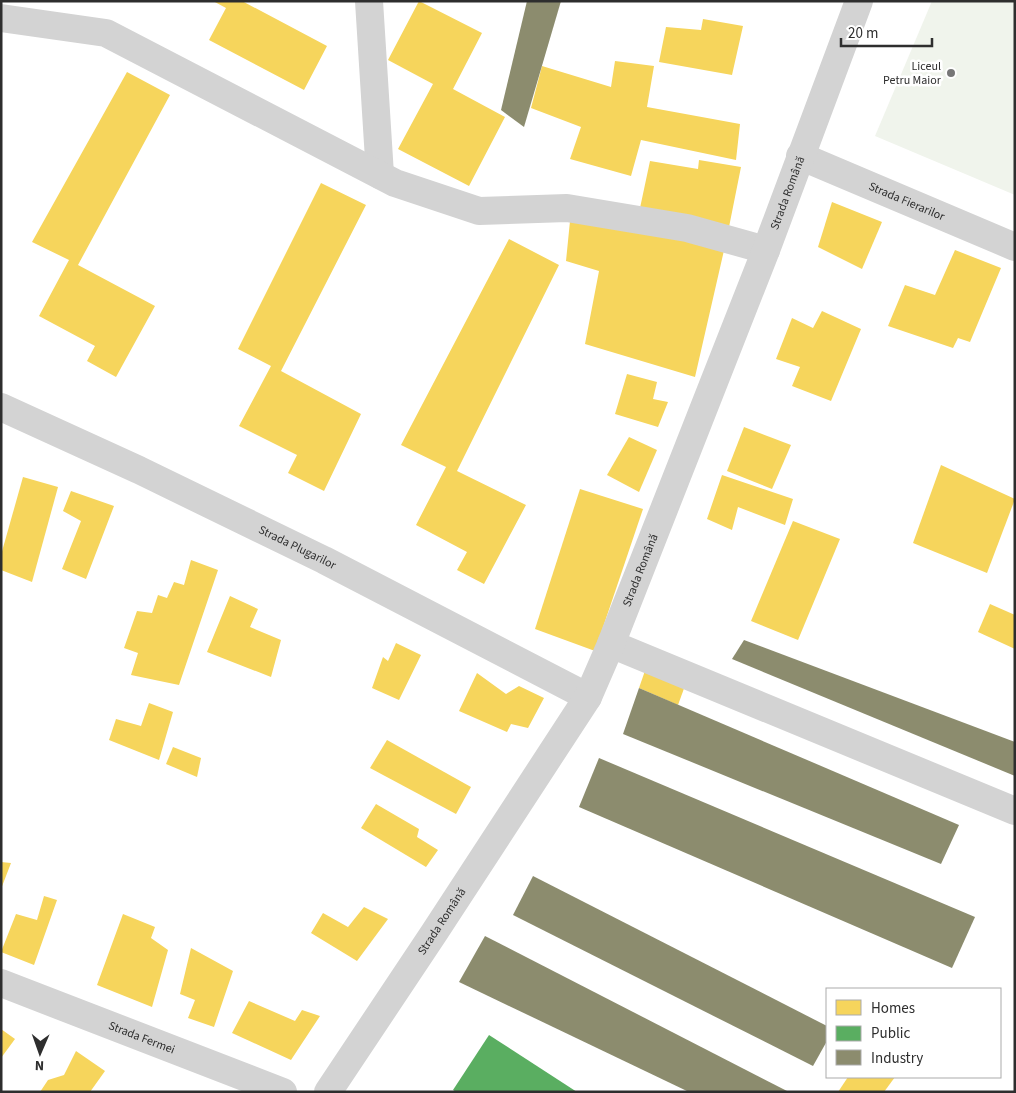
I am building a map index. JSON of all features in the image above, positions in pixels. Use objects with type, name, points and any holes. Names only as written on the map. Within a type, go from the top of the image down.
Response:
[{"type":"street","points":[[369,1],[380,175]]},
{"type":"street","name":"Strada Română","points":[[328,1092],[588,697],[766,250],[859,1]]},
{"type":"street","points":[[1,18],[106,32],[395,183],[479,211],[567,208],[687,228],[766,250]]},
{"type":"street","name":"Strada Fierarilor","points":[[800,156],[1015,247]]},
{"type":"street","name":"Strada Plugarilor","points":[[1,407],[139,470],[324,560],[588,697]]},
{"type":"street","points":[[610,644],[1015,811]]},
{"type":"street","name":"Strada Fermei","points":[[1,984],[284,1092]]},
{"type":"shaded area","name":"Liceul Petru Maior","points":[[932,1],[1015,1],[1015,195],[875,136]]},
{"type":"building: Homes","points":[[213,1],[242,1],[327,46],[304,90],[209,40],[226,8]]},
{"type":"building: Homes","points":[[419,1],[482,33],[453,89],[505,117],[469,186],[398,149],[433,84],[388,60]]},
{"type":"building: Homes","points":[[703,19],[743,26],[732,75],[659,62],[666,27],[701,30]]},
{"type":"building: Homes","points":[[615,61],[654,66],[647,107],[740,124],[736,160],[641,140],[631,176],[570,159],[581,127],[531,108],[542,66],[611,87]]},
{"type":"building: Homes","points":[[127,72],[170,95],[78,265],[155,306],[116,377],[87,361],[95,346],[39,316],[69,260],[32,242]]},
{"type":"building: Homes","points":[[699,160],[741,167],[729,227],[640,208],[650,161],[698,169]]},
{"type":"building: Homes","points":[[321,183],[366,205],[281,371],[361,414],[324,491],[288,473],[297,455],[239,426],[271,366],[238,349]]},
{"type":"building: Homes","points":[[832,202],[882,222],[862,269],[818,247]]},
{"type":"building: Homes","points":[[570,221],[725,246],[695,377],[585,344],[599,271],[566,261]]},
{"type":"building: Homes","points":[[509,239],[559,265],[457,471],[526,505],[484,584],[457,570],[467,552],[416,525],[446,467],[401,445]]},
{"type":"building: Homes","points":[[955,250],[1001,268],[970,342],[958,338],[953,348],[888,326],[905,285],[935,295]]},
{"type":"building: Homes","points":[[822,311],[861,329],[831,401],[792,386],[800,367],[776,359],[792,318],[813,328]]},
{"type":"building: Homes","points":[[627,374],[657,382],[653,399],[668,402],[658,427],[615,414]]},
{"type":"building: Homes","points":[[744,427],[791,445],[772,489],[727,471]]},
{"type":"building: Homes","points":[[629,437],[657,450],[639,492],[607,475]]},
{"type":"building: Homes","points":[[941,465],[1015,499],[987,573],[913,543]]},
{"type":"building: Homes","points":[[722,475],[793,499],[785,525],[738,507],[732,530],[707,519]]},
{"type":"building: Homes","points":[[23,477],[58,487],[32,582],[1,570],[1,555]]},
{"type":"building: Homes","points":[[580,489],[643,509],[595,651],[535,629]]},
{"type":"building: Homes","points":[[71,491],[114,506],[86,579],[62,569],[81,521],[63,511]]},
{"type":"building: Homes","points":[[793,521],[840,539],[798,640],[751,621]]},
{"type":"building: Homes","points":[[191,560],[218,570],[179,685],[131,675],[138,653],[124,648],[137,611],[152,613],[158,595],[167,598],[174,582],[184,585]]},
{"type":"building: Homes","points":[[230,596],[258,609],[250,627],[281,640],[271,677],[207,652]]},
{"type":"building: Homes","points":[[990,604],[1015,615],[1015,649],[978,632]]},
{"type":"building: Homes","points":[[396,643],[421,655],[399,700],[372,688],[383,657],[388,661]]},
{"type":"building: Homes","points":[[647,665],[686,683],[678,705],[639,688]]},
{"type":"building: Homes","points":[[477,673],[506,694],[519,686],[544,698],[528,728],[511,724],[507,732],[459,711]]},
{"type":"building: Homes","points":[[149,703],[173,712],[159,760],[109,740],[116,719],[141,726]]},
{"type":"building: Homes","points":[[387,740],[471,787],[456,814],[370,768]]},
{"type":"building: Homes","points":[[173,747],[201,758],[197,777],[166,764]]},
{"type":"building: Homes","points":[[376,804],[419,829],[417,837],[438,850],[426,867],[361,828]]},
{"type":"building: Homes","points":[[1,862],[11,863],[1,889]]},
{"type":"building: Homes","points":[[44,896],[57,900],[34,965],[1,952],[16,914],[37,920]]},
{"type":"building: Homes","points":[[364,907],[388,919],[357,961],[311,933],[323,913],[348,927]]},
{"type":"building: Homes","points":[[123,914],[155,927],[151,938],[168,950],[152,1007],[97,985]]},
{"type":"building: Homes","points":[[191,948],[233,971],[214,1027],[188,1018],[195,1000],[180,994]]},
{"type":"building: Homes","points":[[249,1001],[295,1021],[302,1010],[320,1016],[291,1060],[232,1033]]},
{"type":"building: Homes","points":[[1,1029],[15,1039],[1,1058]]},
{"type":"building: Homes","points":[[76,1051],[105,1071],[90,1092],[40,1092],[48,1080],[64,1075]]},
{"type":"building: Homes","points":[[847,1078],[894,1078],[884,1092],[838,1092]]},
{"type":"building: Public","points":[[489,1035],[577,1092],[456,1092],[453,1090]]},
{"type":"building: Industry","points":[[527,1],[561,1],[524,127],[501,110]]},
{"type":"building: Industry","points":[[744,640],[1015,742],[1015,776],[732,659]]},
{"type":"building: Industry","points":[[639,688],[959,825],[941,864],[623,734]]},
{"type":"building: Industry","points":[[599,758],[975,917],[952,968],[579,807]]},
{"type":"building: Industry","points":[[533,876],[826,1025],[826,1043],[813,1066],[513,915]]},
{"type":"building: Industry","points":[[485,936],[789,1092],[689,1092],[459,982]]},
{"type":"place","name":"Liceul Petru Maior","points":[[951,73]]}]
